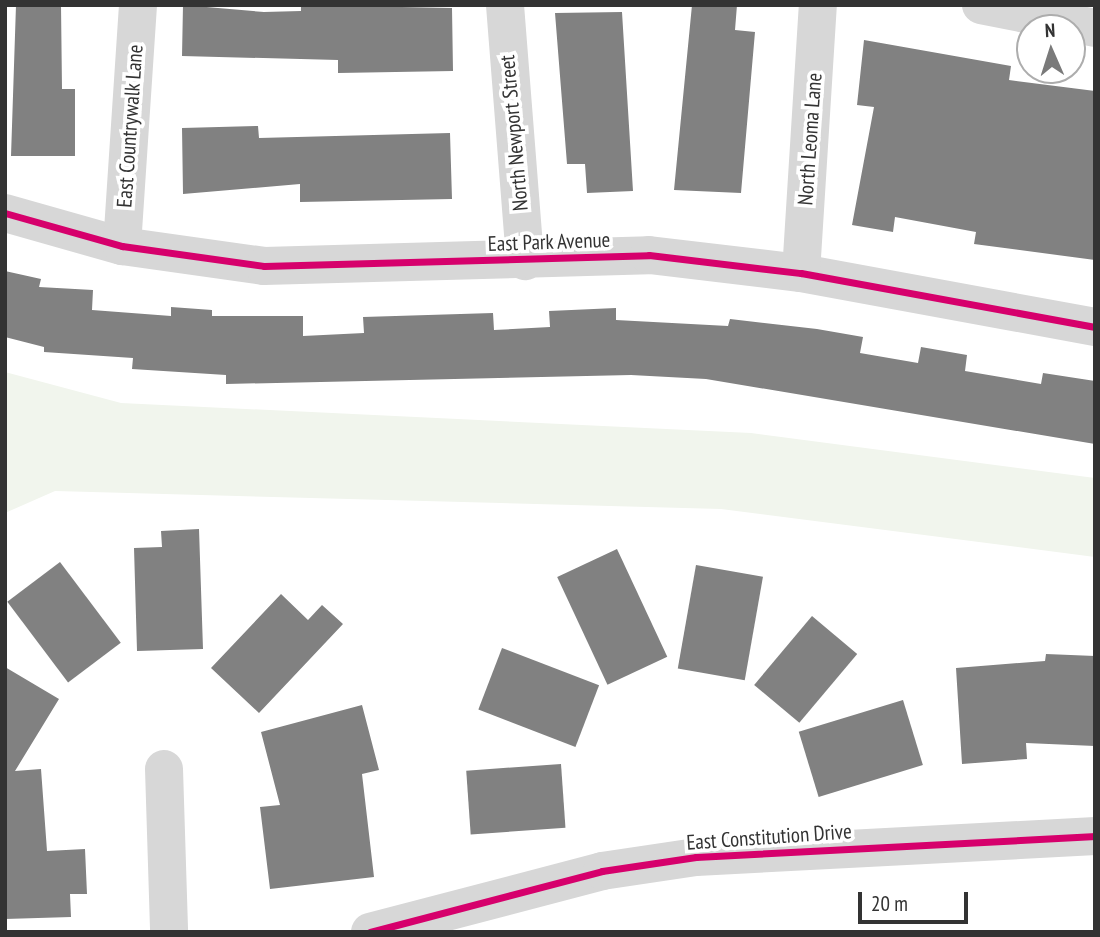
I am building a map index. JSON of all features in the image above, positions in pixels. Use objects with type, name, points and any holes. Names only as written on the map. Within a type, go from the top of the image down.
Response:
[{"type":"street","name":"East Countrywalk Lane","points":[[122,246],[138,5]]},
{"type":"street","name":"North Newport Street","points":[[505,5],[525,261]]},
{"type":"street","name":"North Leoma Lane","points":[[801,273],[818,5]]},
{"type":"street","points":[[981,5],[1095,27]]},
{"type":"street","name":"East Park Avenue","points":[[5,213],[122,246],[264,267],[525,261],[649,255],[801,273],[1095,327]]},
{"type":"street","points":[[164,769],[169,932]]},
{"type":"street","name":"East Constitution Drive","points":[[370,932],[602,872],[696,857],[1095,836]]},
{"type":"shaded area","points":[[5,372],[121,403],[751,433],[1095,478],[1095,557],[721,509],[55,491],[5,513]]},
{"type":"building","points":[[16,5],[61,5],[62,89],[75,89],[75,156],[11,156]]},
{"type":"building","points":[[183,5],[264,12],[301,11],[301,5],[452,8],[453,71],[338,73],[338,60],[182,56]]},
{"type":"building","points":[[692,5],[737,5],[735,30],[755,32],[741,193],[674,190]]},
{"type":"building","points":[[622,12],[633,191],[587,193],[585,164],[567,164],[555,13]]},
{"type":"building","points":[[864,40],[1011,66],[1009,80],[1016,81],[1016,84],[1040,84],[1095,91],[1095,260],[974,244],[976,232],[895,217],[893,232],[852,225],[874,107],[857,105]]},
{"type":"building","points":[[258,126],[259,138],[450,133],[452,199],[300,202],[300,184],[183,194],[182,128]]},
{"type":"building","points":[[5,271],[41,279],[39,287],[93,290],[92,310],[171,316],[171,307],[212,310],[212,316],[303,316],[303,336],[364,333],[363,317],[493,313],[494,330],[550,327],[549,311],[616,308],[616,320],[728,326],[730,319],[817,329],[863,337],[860,353],[918,363],[921,347],[967,355],[965,371],[1041,384],[1043,373],[1095,381],[1095,444],[706,379],[631,375],[226,384],[226,375],[132,369],[133,358],[44,352],[44,347],[5,337]]},
{"type":"building","points":[[199,529],[203,649],[137,651],[134,548],[162,547],[161,531]]},
{"type":"building","points":[[617,549],[667,657],[607,685],[557,577]]},
{"type":"building","points":[[60,562],[121,643],[68,682],[7,602]]},
{"type":"building","points":[[696,565],[763,577],[745,680],[678,668]]},
{"type":"building","points":[[281,594],[308,620],[322,605],[343,624],[259,713],[211,668]]},
{"type":"building","points":[[812,616],[857,654],[799,723],[754,685]]},
{"type":"building","points":[[502,648],[599,685],[575,747],[478,710]]},
{"type":"building","points":[[1046,654],[1095,656],[1095,746],[1026,743],[1027,759],[962,764],[956,668],[1045,661]]},
{"type":"building","points":[[5,667],[59,699],[15,771],[41,769],[47,851],[85,849],[87,894],[70,894],[71,917],[5,919]]},
{"type":"building","points":[[903,700],[923,765],[819,797],[799,732]]},
{"type":"building","points":[[362,705],[379,770],[362,774],[374,877],[270,889],[260,807],[280,805],[261,732]]},
{"type":"building","points":[[561,764],[565,828],[471,834],[466,771]]},
{"type":"cycle path","points":[[5,213],[122,246],[264,266],[649,255],[801,273],[1095,327]]},
{"type":"cycle path","points":[[370,932],[602,871],[696,857],[1095,836]]}]
